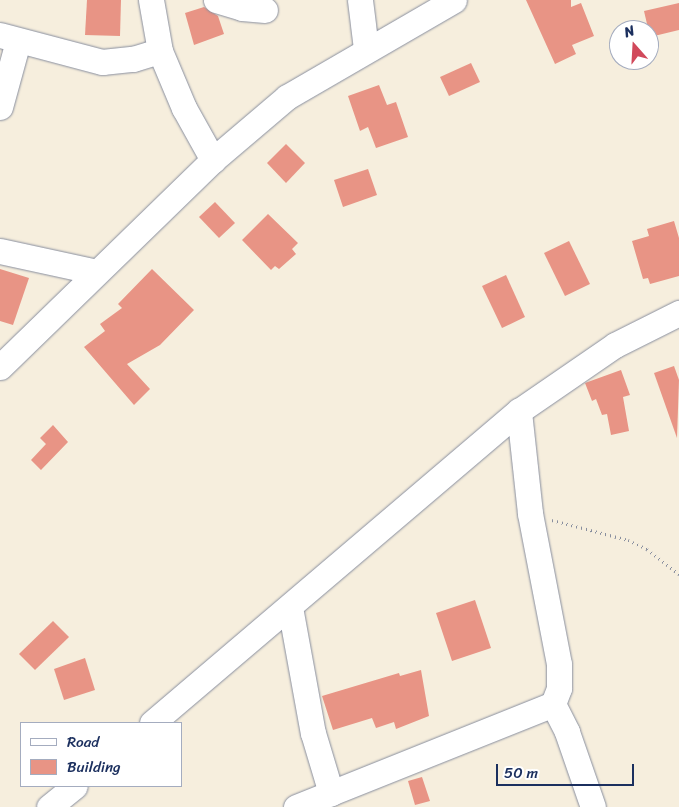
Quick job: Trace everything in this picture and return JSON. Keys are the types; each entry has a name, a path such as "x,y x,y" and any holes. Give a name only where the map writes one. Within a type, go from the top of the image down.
{"street":[{"path":"151,0 160,51 184,108 213,160"},
{"path":"216,0 242,8 265,10"},
{"path":"360,0 366,49"},
{"path":"0,367 213,160 287,96 454,0"},
{"path":"0,107 9,38 102,62 133,59 160,51"},
{"path":"0,252 97,272"},
{"path":"153,722 519,411 616,344 679,313"},
{"path":"519,411 530,513 559,664 559,688 553,704 567,732 592,807"},
{"path":"290,607 313,733 332,793"},
{"path":"296,807 553,704"},
{"path":"49,807 74,787"}],"path":[{"path":"530,513 628,540 647,549 679,574"}],"building":[{"path":"87,0 121,0 120,36 85,35"},
{"path":"526,0 571,0 571,7 581,3 594,36 572,45 576,54 555,64"},
{"path":"679,3 679,30 659,35 659,20 646,20 644,11"},
{"path":"204,7 218,16 224,34 194,45 185,13"},
{"path":"471,63 480,82 449,96 440,77"},
{"path":"379,85 387,105 396,102 408,137 376,148 368,127 360,131 348,96"},
{"path":"286,144 305,163 286,183 267,163"},
{"path":"368,169 377,195 343,207 334,180"},
{"path":"215,202 235,223 219,238 199,217"},
{"path":"268,214 298,243 292,249 296,254 279,269 275,266 271,270 242,240"},
{"path":"674,221 679,238 679,276 650,284 648,278 643,279 632,241 649,236 647,229"},
{"path":"569,241 590,284 565,296 544,253"},
{"path":"0,269 29,278 13,325 0,321"},
{"path":"152,269 194,310 160,345 127,364 150,389 134,405 84,347 105,331 100,324 122,308 118,304"},
{"path":"506,275 525,317 502,328 482,286"},
{"path":"674,366 679,380 677,438 654,373"},
{"path":"621,370 630,395 623,397 629,431 611,435 607,414 602,415 596,399 592,401 585,383"},
{"path":"53,425 68,442 41,470 31,460 46,444 40,438"},
{"path":"475,600 491,648 452,661 436,613"},
{"path":"53,621 69,637 35,670 19,654"},
{"path":"85,658 95,690 64,700 54,669"},
{"path":"421,670 429,716 396,729 394,722 376,728 372,718 333,730 322,696 399,673 400,676"},
{"path":"422,777 430,801 415,805 408,781"}]}
